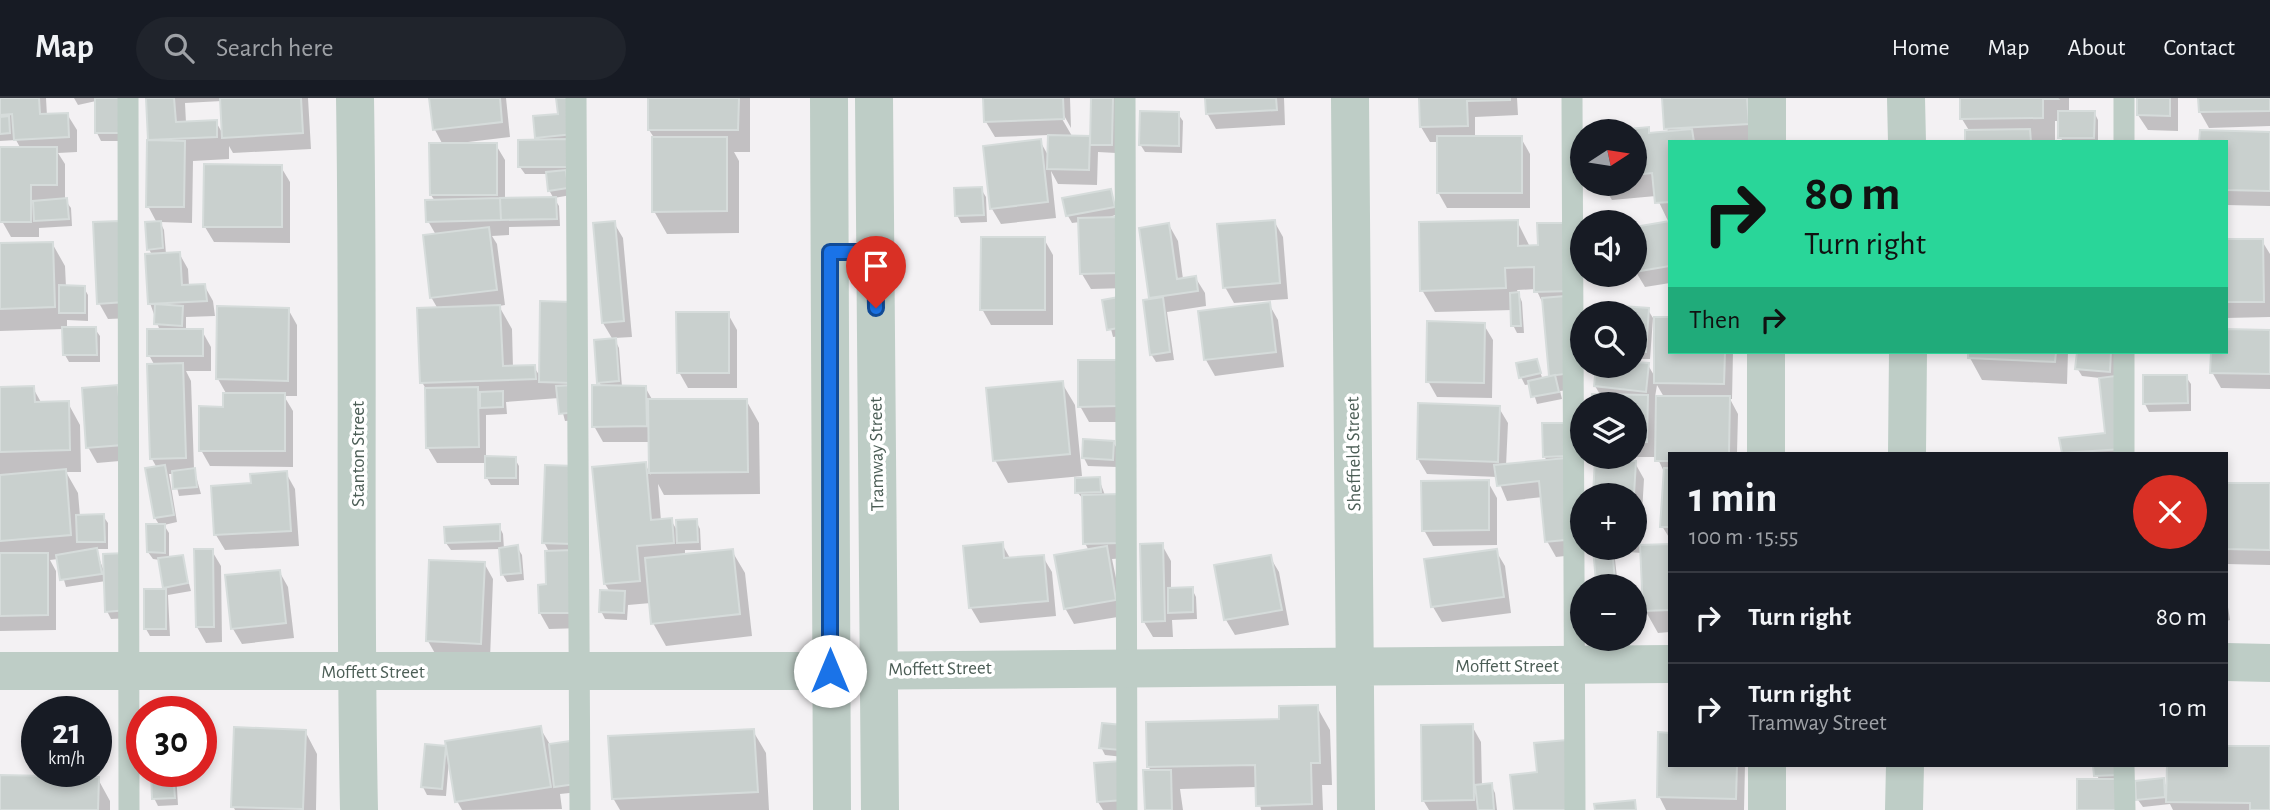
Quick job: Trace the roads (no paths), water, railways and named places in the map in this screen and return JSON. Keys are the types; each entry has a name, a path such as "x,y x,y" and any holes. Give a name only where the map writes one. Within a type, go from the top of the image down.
{"street":[{"name":"Stanton Street","path":"355,98 359,308 356,672 359,810"},
{"path":"829,98 832,810"},
{"name":"Tramway Street","path":"874,98 880,810"},
{"name":"Sheffield Street","path":"1350,98 1356,810"},
{"path":"1767,98 1767,140"},
{"path":"1906,98 1907,140"},
{"path":"830,252 875,252"},
{"path":"1766,354 1766,452"},
{"path":"1907,452 1908,354"},
{"path":"2228,662 2270,663"},
{"name":"Moffett Street","path":"0,671 830,671 1668,664"},
{"path":"1766,767 1767,810"},
{"path":"1904,810 1905,767"}],"lane":[{"path":"128,98 129,810"},
{"path":"576,98 580,810"},
{"path":"1125,98 1127,810"},
{"path":"1573,98 1576,810"},
{"path":"2124,98 2124,140"},
{"path":"2124,354 2124,452"},
{"path":"2124,767 2125,810"}]}
